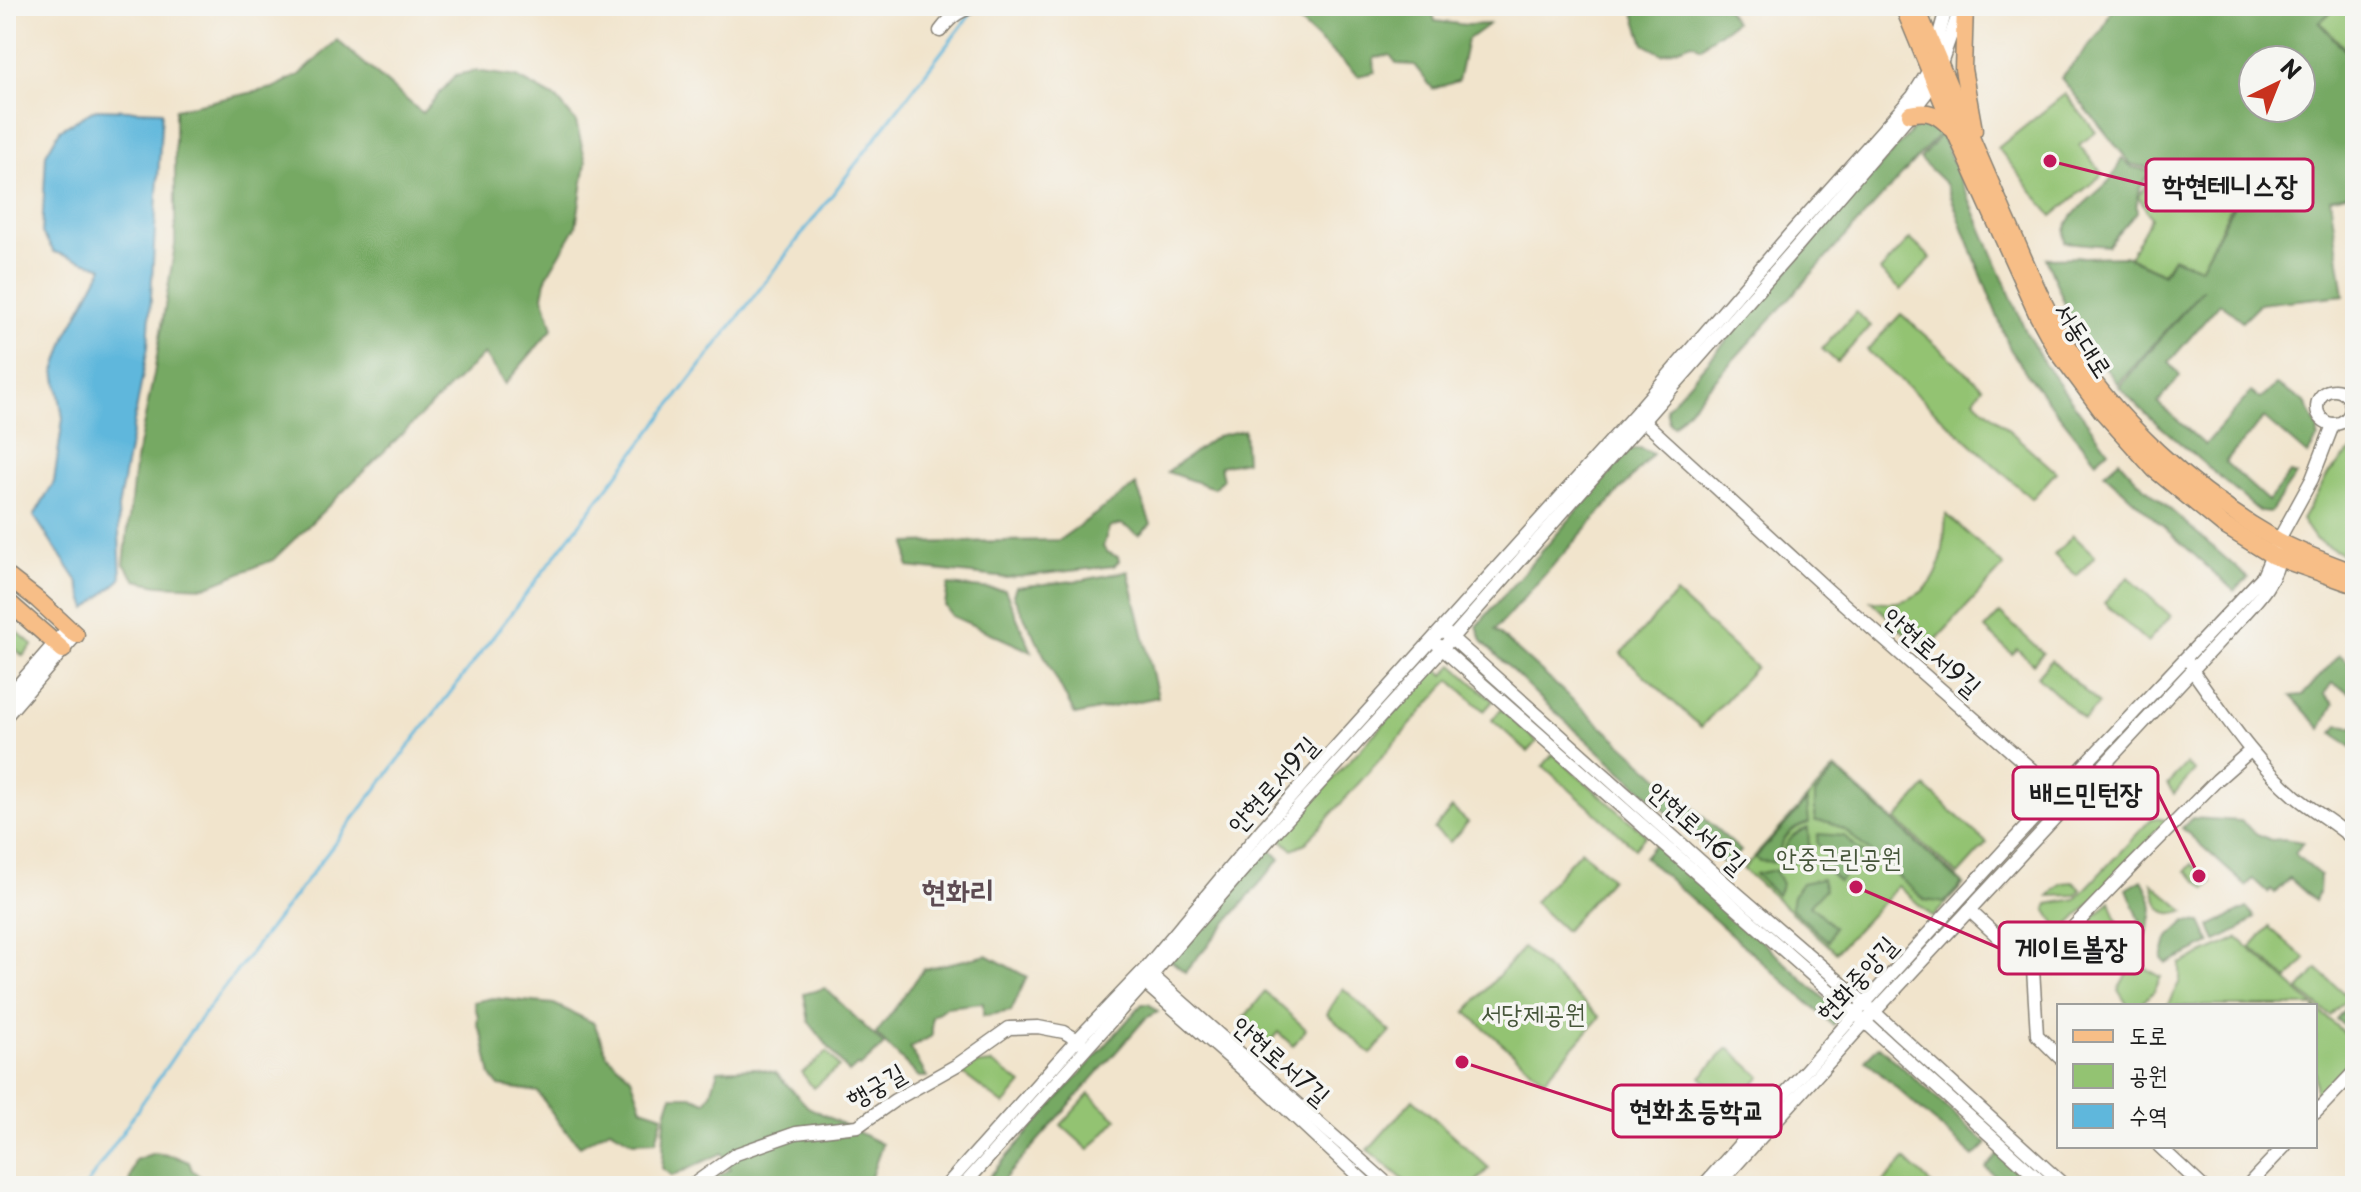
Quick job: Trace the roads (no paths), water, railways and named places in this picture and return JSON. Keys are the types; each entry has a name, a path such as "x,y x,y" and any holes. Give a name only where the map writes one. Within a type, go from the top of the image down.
{"main road":[{"name":"서동대로","path":"1903,6 1979,155 2046,308 2097,384 2168,459 2277,552 2355,573"},
{"name":"서동대로","path":"1916,6 1955,132 2032,305 2073,374 2119,432 2154,469 2197,505 2277,552 2355,585"},
{"path":"1963,6 1963,69 1979,155"},
{"path":"1910,114 1922,111 1935,113 1955,132"},
{"path":"6,575 72,631"},
{"path":"6,600 58,647"}],"street":[{"path":"1934,68 1947,6"},
{"path":"1639,418 1798,245 1910,114 1963,6"},
{"path":"940,31 961,11 983,7"},
{"name":"안현로서9길","path":"950,1185 1145,976 1262,829 1437,644 1639,418 1790,234 1913,96 1934,68"},
{"path":"2328,391 2339,391 2347,396 2353,406 2346,420 2333,425 2318,414 2317,403 2328,391"},
{"name":"안현로서9길","path":"1639,418 1829,591 2064,797"},
{"path":"1717,1186 1865,1012 1969,910 2064,797 2192,670 2272,581 2277,552 2312,479 2333,425"},
{"name":"현화중앙길","path":"1703,1186 2064,797 2263,576 2277,552"},
{"path":"6,699 72,631"},
{"name":"안현로서6길","path":"1447,633 1865,1012 2046,1186"},
{"name":"안현로서6길","path":"1437,644 2065,1186"},
{"path":"6,716 58,647"},
{"path":"2191,654 2192,670 2250,751 2294,795 2355,841"},
{"path":"2033,969 2217,780 2250,751"},
{"path":"1969,910 2033,969 2037,1035 2057,1055"},
{"name":"안현로서7길","path":"1145,976 1369,1186"},
{"name":"안현로서7길","path":"1145,976 1390,1186"},
{"name":"행궁길","path":"691,1186 736,1154 796,1133 858,1126 895,1100 957,1065 1009,1028 1038,1027 1064,1032 1082,1043"},
{"path":"963,1186 1082,1043"},
{"path":"2317,1111 2355,1071"},
{"path":"2161,1148 2202,1186"},
{"path":"2256,1184 2283,1148"}],"water":[{"path":"96,109 162,111 148,347 118,508 121,579 87,609 78,582 34,516 54,482 63,418 55,371 67,335 103,267 54,252 42,233 46,154 60,130"}],"waterway":[{"path":"86,1186 190,1032 970,15"}],"place":[{"name":"학현테니스장","path":"2050,161"},
{"name":"배드민턴장","path":"2199,876"},
{"name":"게이트볼장","path":"1856,887"},
{"name":"현화초등학교","path":"1462,1062"}],"district":[{"name":"현화리","path":"958,892"}],"park label":[{"name":"안중근린공원","path":"1839,858"},
{"name":"서당제공원","path":"1533,1014"}]}
